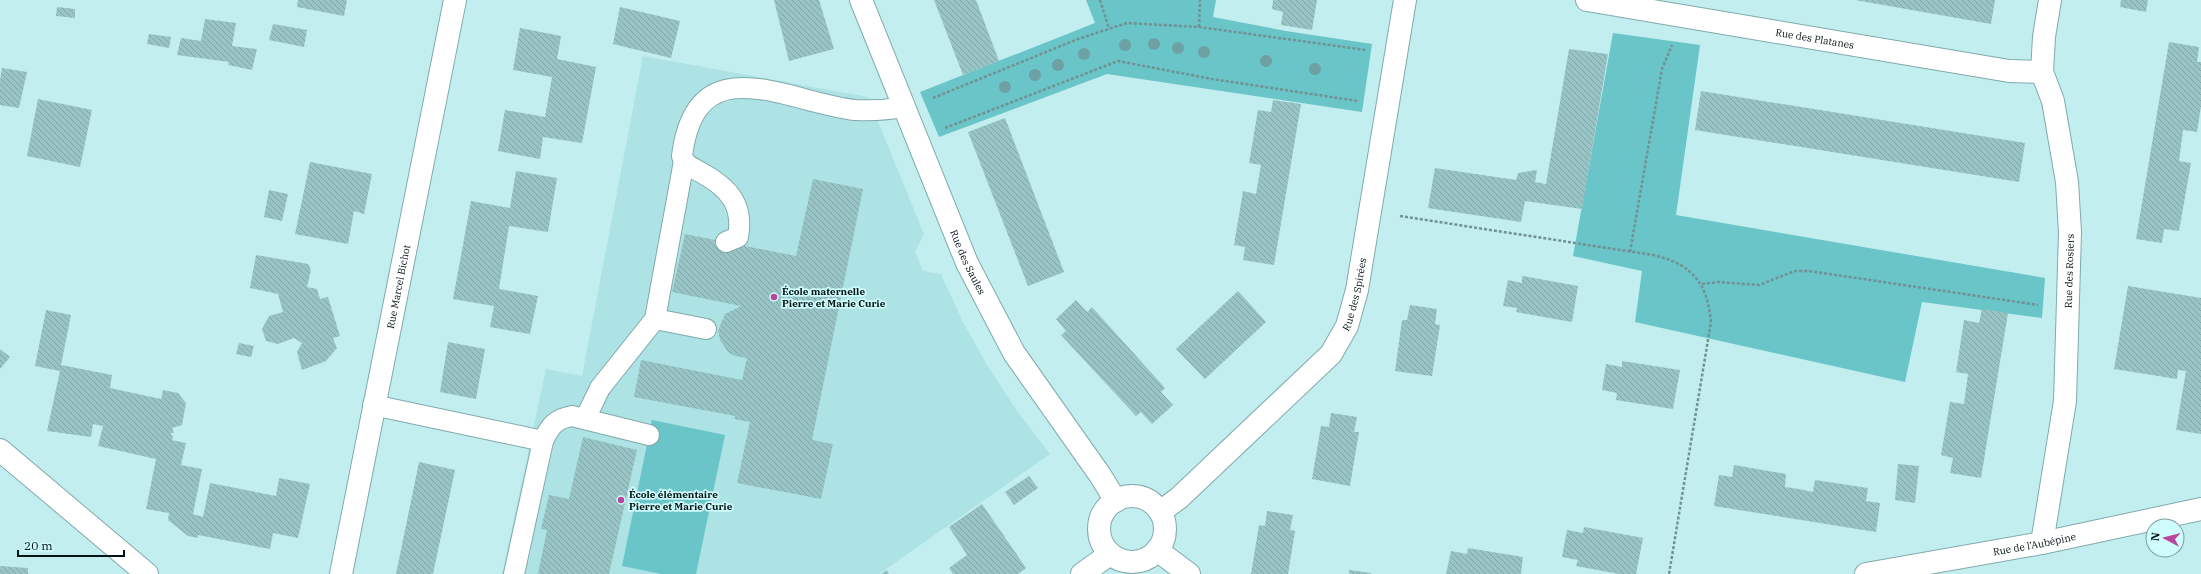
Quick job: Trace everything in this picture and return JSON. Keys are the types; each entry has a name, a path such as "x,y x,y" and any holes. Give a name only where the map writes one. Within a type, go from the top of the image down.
{"street":[{"name":"Rue Marcel Bichot","path":"341,574 373,405 455,0"},
{"name":"Rue des Saules","path":"861,0 967,263 1014,353 1100,475 1116,501"},
{"name":"Rue des Spirées","path":"1160,512 1179,498 1331,354 1347,326 1357,290 1405,0"},
{"name":"Rue des Platanes","path":"1587,0 2009,71 2042,72"},
{"name":"Rue des Rosiers","path":"2042,543 2065,401 2070,232 2067,182 2053,101 2042,72 2044,37 2050,0"},
{"path":"0,450 147,574"},
{"path":"1126,497 1138,497 1153,504 1160,512 1165,532 1157,550 1145,560 1134,562 1124,561 1110,554 1104,546 1100,536 1100,526 1105,511 1116,501 1126,497"},
{"name":"Rue de l’Aubépine","path":"1866,574 2042,543 2201,509"},
{"path":"1157,550 1189,574"},
{"path":"1082,574 1110,554"}],"lane":[{"path":"585,419 600,388 654,319 684,161 683,149 694,116 703,102 729,88 766,90 855,110 879,111 904,107"},
{"path":"684,161 730,193 736,204 740,217 738,237 726,242"},
{"path":"654,319 706,329"},
{"path":"373,405 543,441"},
{"path":"514,574 543,441 550,426 560,419 572,416 649,435"}],"path":[{"path":"1100,0 1109,28"},
{"path":"1199,27 1200,0"},
{"path":"927,100 1078,39 1127,23 1199,27 1371,50"},
{"path":"1630,252 1662,70 1673,42"},
{"path":"939,130 1118,61 1212,79 1363,102"},
{"path":"1396,215 1672,260 1689,270 1702,284 1709,302 1711,322 1669,574"},
{"path":"1702,284 1718,282 1759,285 1795,271 1809,271 2043,306"}],"shaded area":[{"path":"1086,0 1216,0 1213,17 1286,31 1372,44 1362,112 1107,74 939,137 920,92 1095,23"},
{"path":"1613,33 1700,45 1676,215 2045,278 2042,318 1922,302 1905,382 1635,322 1642,271 1573,256"},
{"name":"École maternelle Pierre et Marie Curie","path":"643,56 868,97 924,234 915,252 923,271 941,274 962,320 987,365 1017,411 1050,454 879,574 502,574 546,369 582,376"},
{"path":"652,420 725,435 696,574 661,574 622,566"}],"building":[{"path":"298,0 347,0 344,16 297,7"},
{"path":"774,0 819,0 834,49 789,61"},
{"path":"934,0 976,0 999,61 963,75"},
{"path":"1273,0 1317,0 1312,30 1281,25 1283,12 1272,9"},
{"path":"1855,0 1995,0 1991,24"},
{"path":"2121,0 2148,0 2146,12 2120,7"},
{"path":"57,7 75,9 75,18 56,16"},
{"path":"620,7 680,21 671,58 613,44"},
{"path":"205,19 236,23 232,46 257,49 252,70 228,65 229,62 177,55 181,38 201,41"},
{"path":"273,24 307,30 304,47 269,40"},
{"path":"520,28 561,36 557,59 596,67 582,143 543,137 540,159 498,151 505,110 545,117 552,77 513,70"},
{"path":"149,34 171,37 169,48 147,44"},
{"path":"2169,42 2199,47 2197,62 2201,62 2201,106 2197,132 2183,130 2179,161 2191,163 2179,231 2164,229 2162,243 2136,239"},
{"path":"1569,49 1608,54 1582,209 1525,201 1521,222 1428,208 1435,168 1516,180 1518,173 1537,170 1535,182 1546,184"},
{"path":"2,68 27,72 19,108 0,105 0,80"},
{"path":"1701,91 2025,143 2019,182 1695,130"},
{"path":"38,99 92,110 80,167 27,156"},
{"path":"1273,100 1301,104 1274,265 1243,260 1245,247 1234,245 1243,191 1256,194 1261,165 1249,163 1258,110 1271,112"},
{"path":"1005,118 1064,272 1028,286 968,132"},
{"path":"310,162 372,174 364,214 354,211 348,244 295,234"},
{"path":"516,171 557,178 548,232 509,226 499,289 538,296 530,334 490,327 494,306 453,299 471,201 510,208"},
{"path":"813,179 863,189 812,440 833,444 821,499 737,483 750,422 734,419 735,416 634,397 641,360 742,380 747,358 735,356 728,352 720,340 718,331 725,314 741,306 672,292 685,234 796,256"},
{"path":"269,190 288,194 282,221 264,217"},
{"path":"256,255 308,264 311,270 307,287 317,289 320,299 328,297 340,336 333,338 337,348 326,361 302,370 297,352 302,343 294,338 278,344 266,341 262,329 269,316 283,312 278,294 250,288"},
{"path":"1522,276 1578,286 1572,322 1516,312 1517,308 1503,306 1508,280 1522,283"},
{"path":"2128,286 2201,298 2201,434 2176,430 2186,371 2178,370 2177,379 2114,369"},
{"path":"1238,291 1266,322 1205,379 1176,349"},
{"path":"1076,300 1087,312 1092,307 1165,388 1161,392 1173,405 1152,424 1141,412 1136,416 1061,335 1066,331 1056,319"},
{"path":"1410,305 1437,309 1435,324 1440,325 1432,376 1395,371 1402,320 1407,320"},
{"path":"1982,309 2008,313 1981,478 1950,473 1953,458 1941,455 1950,402 1964,404 1968,374 1956,372 1964,320 1979,323"},
{"path":"46,310 71,315 61,365 112,375 110,388 161,399 163,390 178,393 186,403 182,425 172,428 174,433 170,433 173,437 172,440 186,443 181,465 202,469 193,514 203,517 210,483 276,496 279,478 310,484 298,538 273,533 270,549 198,535 198,538 188,536 168,520 169,513 146,509 156,459 98,446 103,426 93,424 91,437 47,431 60,371 35,366"},
{"path":"448,342 485,349 476,399 440,392"},
{"path":"239,343 254,346 251,357 236,354"},
{"path":"0,349 10,357 0,369"},
{"path":"1622,361 1680,370 1673,409 1616,400 1617,393 1602,390 1606,364 1622,367"},
{"path":"1331,413 1357,417 1354,432 1359,432 1350,486 1312,479 1321,426 1329,427"},
{"path":"583,437 637,450 609,574 538,574 547,530 541,529 549,495 569,499"},
{"path":"419,462 455,470 433,574 396,574"},
{"path":"1898,464 1919,466 1915,503 1895,500"},
{"path":"1734,465 1786,474 1785,487 1813,492 1815,480 1868,488 1866,501 1880,503 1876,532 1714,506 1719,475 1732,477"},
{"path":"1029,476 1038,488 1014,505 1005,492"},
{"path":"982,504 1026,568 1018,574 953,574 949,568 967,555 949,527"},
{"path":"1267,511 1293,515 1290,530 1295,531 1288,574 1251,574 1259,525 1265,526"},
{"path":"1584,527 1643,538 1636,574 1619,574 1576,566 1578,560 1562,557 1567,530 1583,533"},
{"path":"1468,548 1523,557 1521,574 1446,574 1451,551 1467,554"},
{"path":"0,566 28,568 28,574 0,574"},
{"path":"887,570 889,574 881,574"},
{"path":"1349,570 1371,573 1371,574 1349,574"}],"place":[{"name":"École maternelle Pierre et Marie Curie","path":"774,297"},
{"name":"École élémentaire Pierre et Marie Curie","path":"621,500"}]}
